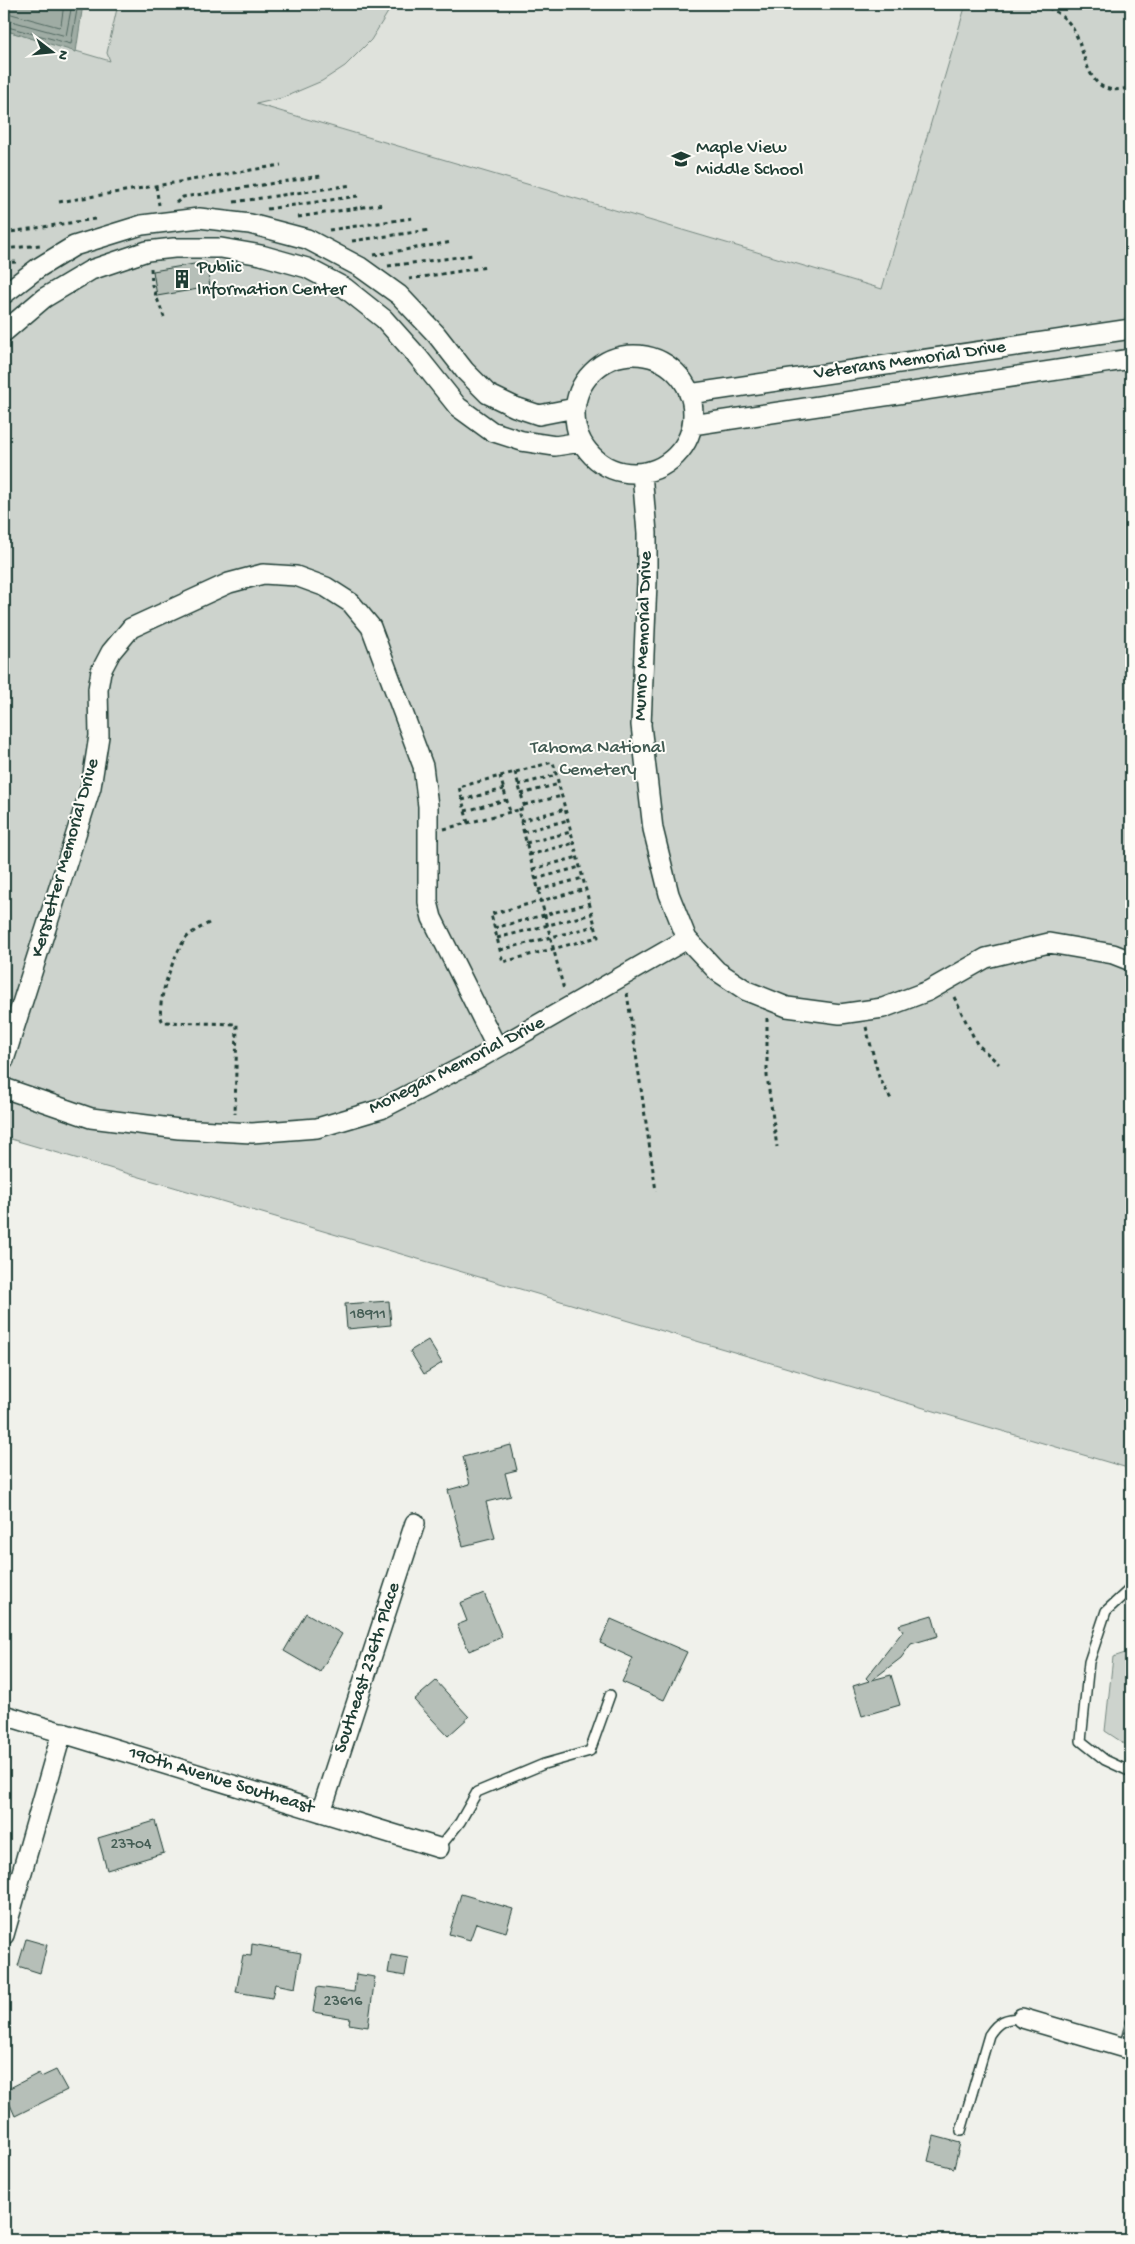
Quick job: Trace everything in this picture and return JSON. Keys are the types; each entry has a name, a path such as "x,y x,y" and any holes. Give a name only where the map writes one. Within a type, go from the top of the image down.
{"street":[{"path":"4,294 38,268 74,246 142,225 199,218 291,227 306,240 346,251 364,269 398,295 430,327 465,372 488,394 515,407 539,415 575,408"},
{"path":"4,332 44,298 91,270 147,251 174,248 221,248 261,255 307,268 345,288 384,319 418,357 458,407 491,431 522,441 555,446 581,442"},
{"name":"Veterans Memorial Drive","path":"690,394 1131,328"},
{"path":"626,355 642,355 664,364 682,380 690,394 693,409 689,435 678,453 662,466 642,473 630,473 607,467 596,460 581,442 576,425 575,408 578,392 586,378 597,367 611,359 626,355"},
{"name":"Veterans Memorial Drive","path":"692,425 1131,359"},
{"name":"Munro Memorial Drive","path":"642,473 647,533 647,582 641,725 653,828 670,894 687,939 717,971 747,991 787,1008 840,1014 883,1008 928,991 986,958 1048,943 1113,954 1131,961"},
{"name":"Kerstetter Memorial Drive","path":"4,1060 91,787 99,736 98,689 102,671 111,652 131,628 229,583 263,574 296,576 326,587 351,603 371,627 423,766 428,806 428,902 432,918 497,1048"},
{"name":"Monegan Memorial Drive","path":"4,1088 91,1118 179,1130 252,1134 317,1128 381,1110 497,1048 687,939"},
{"name":"Southeast 236th Place","path":"321,1812 415,1523"},
{"name":"190th Avenue Southeast","path":"4,1715 439,1848"},
{"path":"4,1935 62,1732"},
{"path":"1022,2018 1128,2049"}],"lane":[{"path":"1131,1588 1106,1611 1088,1662 1082,1742 1105,1760 1131,1772"},
{"path":"439,1848 460,1822 476,1792 544,1764 590,1751 610,1695"},
{"path":"961,2131 989,2035 996,2025 1008,2018 1022,2018"},
{"path":"1128,2049 1131,2022"}],"path":[{"path":"1040,4 1060,13 1070,25 1079,39 1088,73 1100,84 1114,89 1131,87"},
{"path":"58,202 282,165"},
{"path":"172,206 182,197 321,176"},
{"path":"229,203 352,185"},
{"path":"156,186 159,209"},
{"path":"264,209 358,196"},
{"path":"291,227 384,204"},
{"path":"4,233 100,218"},
{"path":"291,227 413,218"},
{"path":"346,251 430,230"},
{"path":"346,251 452,242"},
{"path":"364,269 474,255"},
{"path":"150,266 152,285 164,317"},
{"path":"383,283 488,267"},
{"path":"468,823 459,787 553,762 566,809 568,820 596,926 598,937 503,962 491,914 586,889"},
{"path":"428,834 525,808 515,772"},
{"path":"518,785 557,775"},
{"path":"500,776 510,812"},
{"path":"521,794 559,784"},
{"path":"462,800 504,789"},
{"path":"524,805 562,796"},
{"path":"465,810 506,800"},
{"path":"520,821 566,809"},
{"path":"518,810 568,1007"},
{"path":"523,832 568,820"},
{"path":"526,844 571,832"},
{"path":"529,855 574,843"},
{"path":"533,869 578,857"},
{"path":"535,880 580,868"},
{"path":"538,890 583,878"},
{"path":"494,928 590,903"},
{"path":"497,938 592,914"},
{"path":"208,922 186,937 176,954 159,1012 163,1022 237,1024 234,1133"},
{"path":"500,950 596,926"},
{"path":"624,975 656,1191"},
{"path":"946,981 977,1044 999,1064"},
{"path":"768,1000 766,1076 777,1147"},
{"path":"862,1011 877,1072 892,1101"}],"shaded area":[{"name":"Maple View Middle School","path":"4,4 966,4 882,289 4,30"}],"green space":[{"name":"Tahoma National Cemetery","path":"118,4 393,4 371,40 345,66 322,81 282,98 256,104 882,289 966,4 1131,4 1131,1469 4,1137 4,30 110,61 107,53"},
{"path":"1131,1651 1131,1748 1105,1731 1113,1657"}],"water":[{"path":"4,4 83,4 76,52 4,30"}],"building":[{"name":"Public Information Center","path":"206,262 210,287 157,296 153,271"},
{"path":"389,1301 391,1325 347,1329 345,1304"},
{"path":"428,1340 442,1363 424,1374 410,1351"},
{"path":"511,1445 517,1470 505,1473 511,1496 486,1502 495,1538 463,1546 448,1490 470,1484 463,1457"},
{"path":"484,1593 502,1637 469,1651 457,1625 467,1621 460,1603"},
{"path":"306,1613 342,1634 320,1672 284,1651"},
{"path":"932,1615 938,1636 911,1644 901,1658 872,1680 891,1675 900,1705 862,1716 853,1686 869,1681 866,1678 903,1631 899,1625"},
{"path":"611,1619 687,1652 664,1700 622,1682 633,1658 600,1643"},
{"path":"436,1681 469,1717 448,1736 414,1700"},
{"path":"155,1821 164,1853 107,1870 98,1838"},
{"path":"461,1894 513,1909 506,1932 476,1923 470,1940 449,1934"},
{"path":"26,1939 47,1945 40,1973 18,1966"},
{"path":"252,1944 301,1953 295,1988 275,1984 272,1998 236,1992 243,1955 251,1956"},
{"path":"391,1955 408,1958 405,1976 388,1973"},
{"path":"356,1974 375,1977 368,2027 349,2024 350,2018 313,2012 317,1987 354,1992"},
{"path":"56,2070 67,2090 15,2116 4,2091 39,2073 41,2077"},
{"path":"934,2136 960,2143 954,2168 928,2161"}],"place":[{"name":"Maple View Middle School","path":"681,159"},
{"name":"Public Information Center","path":"182,279"}]}
